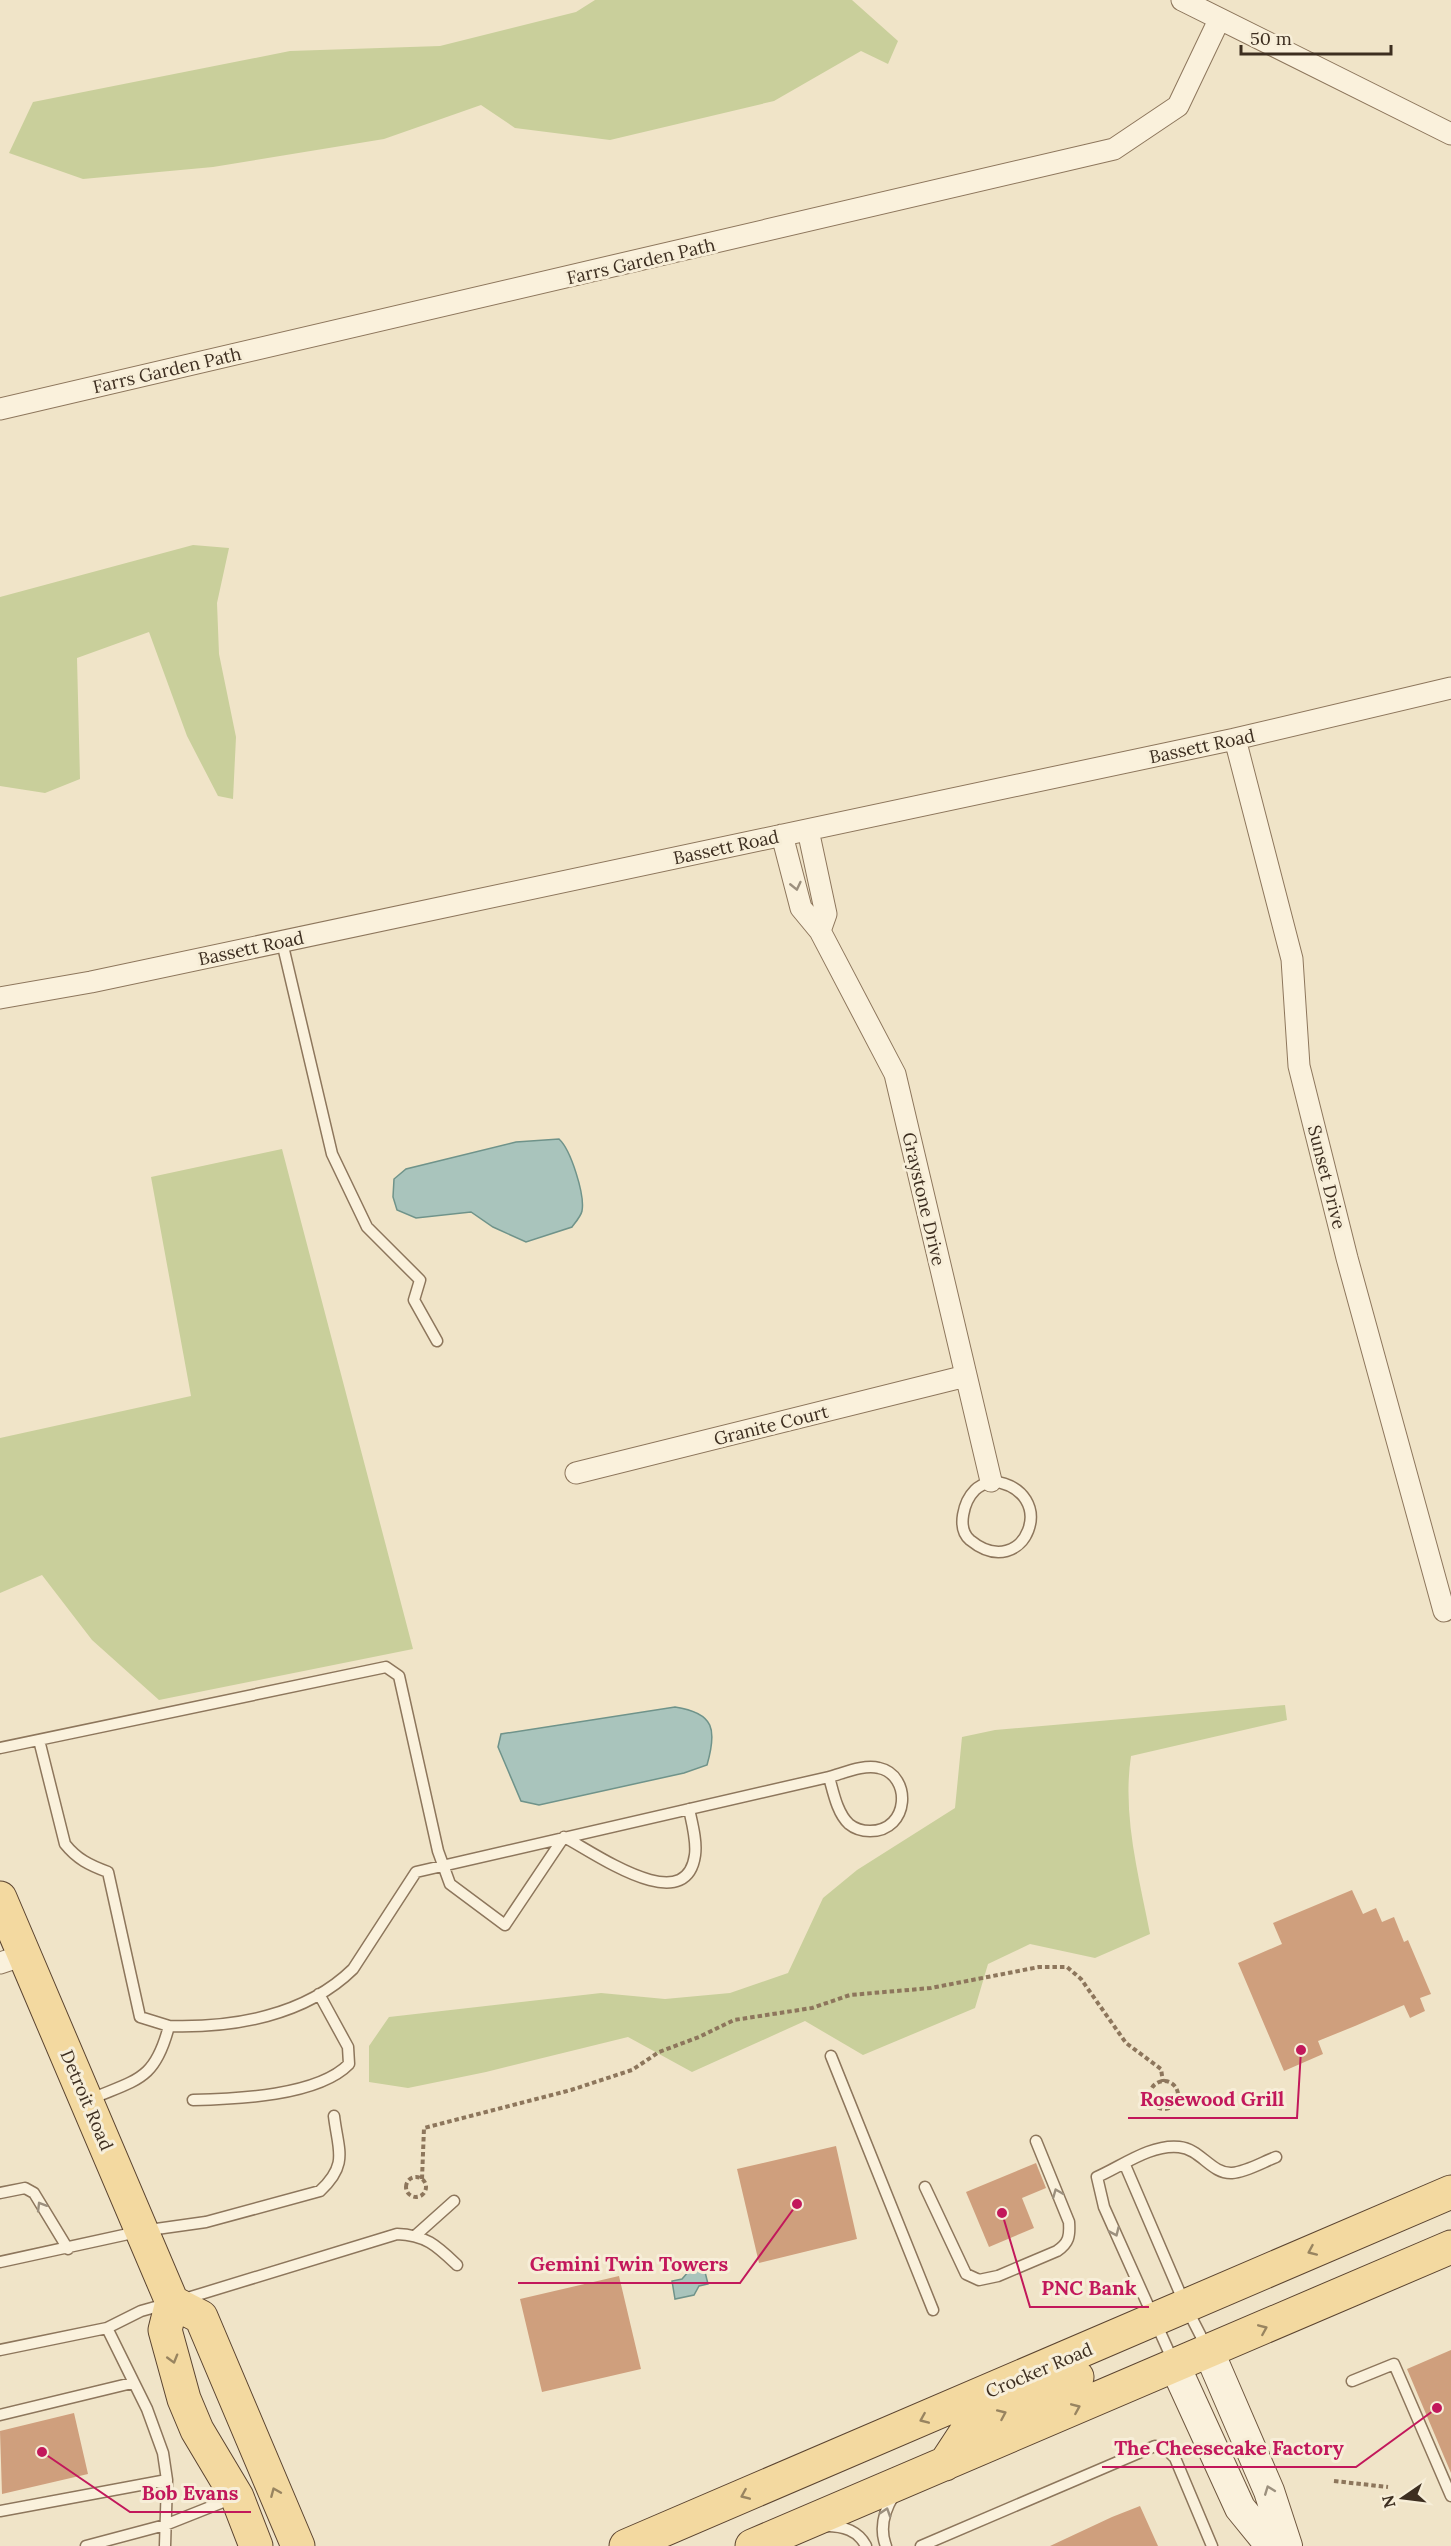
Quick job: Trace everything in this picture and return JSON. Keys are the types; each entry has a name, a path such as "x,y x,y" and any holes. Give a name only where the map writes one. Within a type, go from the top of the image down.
{"main road":[{"name":"Detroit Road","path":"0,1898 12,1959 88,2101 172,2302"},
{"name":"Crocker Road","path":"1197,2328 1437,2197"},
{"name":"Crocker Road","path":"626,2546 1197,2328 1451,2247"},
{"path":"256,2546 237,2497 197,2430 184,2399 165,2330 172,2302 201,2317 298,2546"},
{"path":"1164,2342 1182,2328 1197,2328"},
{"name":"Crocker Road","path":"752,2546 945,2464 1164,2342"}],"street":[{"path":"1182,0 1451,134"},
{"name":"Farrs Garden Path","path":"0,409 1114,149 1178,106 1219,20"},
{"name":"Bassett Road","path":"0,998 91,982 282,942 1236,739 1451,688"},
{"name":"Sunset Drive","path":"1236,739 1292,959 1299,1066 1347,1258 1444,1611"},
{"path":"808,830 826,914 820,931"},
{"name":"Graystone Drive","path":"782,835 801,908 820,931 895,1074 991,1481"},
{"name":"Granite Court","path":"576,1473 966,1376"},
{"path":"1197,2328 1269,2491 1287,2546"},
{"path":"1164,2342 1240,2508 1271,2546"}],"lane":[{"path":"282,942 332,1154 367,1227 420,1280 414,1300 437,1341"},
{"path":"991,1481 1007,1482 1023,1496 1032,1517 1029,1533 1018,1545 1002,1552 981,1549 966,1537 962,1518 965,1506 976,1489 991,1481"},
{"path":"0,1748 386,1667 399,1676 442,1865 450,1884 505,1925 564,1837"},
{"path":"39,1740 64,1844 74,1856 90,1866 108,1872 140,2017 169,2026 202,2027 263,2018 320,1994 353,1969 416,1872 871,1767 882,1768 894,1777 901,1793 902,1807 898,1819 888,1827 873,1831 860,1830 849,1824 836,1801 829,1777"},
{"path":"564,1837 639,1878 668,1883 679,1881 693,1868 696,1852 690,1809"},
{"path":"194,2100 240,2099 306,2086 340,2073 349,2064 348,2047 320,1994"},
{"path":"88,2101 135,2080 155,2065 162,2053 169,2026"},
{"path":"831,2056 933,2310"},
{"path":"0,2262 68,2249 142,2231 206,2222 320,2191 333,2179 340,2166 334,2116"},
{"path":"925,2187 959,2266 966,2274 980,2280 998,2276 1065,2245 1070,2236 1069,2222 1036,2141"},
{"path":"1164,2342 1104,2207 1097,2177 1160,2148 1180,2147 1200,2154 1216,2170 1231,2173 1276,2157"},
{"path":"1125,2165 1197,2328"},
{"path":"0,2193 25,2188 34,2193 68,2249"},
{"path":"416,2235 454,2201"},
{"path":"0,2350 107,2328 141,2311 397,2234 416,2235 441,2250 457,2265"},
{"path":"107,2328 157,2432 163,2453 167,2480 165,2546"},
{"path":"1352,2381 1394,2364 1451,2496"},
{"path":"0,2415 132,2383"},
{"path":"921,2546 1150,2447 1159,2446 1169,2451 1175,2458 1212,2546"},
{"path":"0,2511 167,2480"},
{"path":"886,2546 882,2529 884,2518 888,2504 903,2482"},
{"path":"86,2546 165,2525 237,2497"},
{"path":"796,2527 837,2526 858,2534 866,2546"}],"path":[{"path":"422,2179 412,2178 407,2182 406,2192 411,2197 418,2198 424,2194 425,2184 422,2179 424,2128 571,2090 632,2070 659,2052 699,2037 734,2020 812,2008 850,1995 931,1988 1039,1966 1067,1967 1081,1979 1126,2043 1161,2069 1163,2082"},
{"path":"1163,2082 1175,2087 1178,2096 1174,2104 1162,2109 1154,2105 1150,2097 1152,2088 1163,2082"},
{"path":"1334,2481 1388,2487"}],"green space":[{"path":"595,0 852,0 898,41 888,64 861,51 774,101 610,140 515,128 481,105 384,139 213,167 83,179 9,153 33,102 290,51 440,46 576,12"},
{"path":"193,545 229,548 217,603 219,654 236,737 233,799 218,796 187,736 149,632 77,658 80,779 45,793 0,786 0,597"},
{"path":"282,1149 413,1649 159,1700 92,1640 42,1575 0,1593 0,1438 191,1396 151,1177"},
{"path":"1285,1705 1287,1720 1131,1756 1130,1823 1150,1934 1095,1958 1030,1944 988,1964 975,2008 863,2055 805,2021 692,2072 628,2037 486,2072 408,2088 369,2082 369,2046 389,2017 601,1993 665,1999 730,1993 788,1973 823,1898 857,1870 955,1808 962,1737 995,1730"}],"water":[{"path":"559,1139 572,1162 581,1195 582,1211 572,1227 526,1242 493,1227 471,1212 416,1218 397,1210 393,1197 394,1179 406,1169 516,1142"},
{"path":"675,1707 698,1714 710,1725 712,1733 707,1765 684,1773 539,1805 521,1801 498,1747 501,1734"},
{"path":"704,2268 708,2284 699,2286 694,2295 675,2299 672,2281 682,2279 689,2271"}],"building":[{"path":"1352,1890 1363,1914 1376,1908 1382,1922 1394,1917 1404,1942 1408,1940 1431,1994 1420,1998 1425,2011 1410,2018 1404,2005 1318,2041 1323,2054 1284,2071 1238,1963 1282,1944 1273,1923"},
{"path":"836,2146 857,2239 759,2263 737,2169"},
{"path":"1036,2163 1046,2188 1022,2198 1034,2228 989,2247 966,2192"},
{"path":"619,2276 641,2369 542,2392 520,2299"},
{"path":"1451,2350 1451,2473 1407,2369"},
{"path":"74,2413 88,2474 2,2494 0,2431"},
{"path":"1140,2506 1158,2546 1050,2546 1112,2517"}],"place":[{"name":"Rosewood Grill","path":"1301,2050"},
{"name":"Gemini Twin Towers","path":"797,2204"},
{"name":"PNC Bank","path":"1002,2213"},
{"name":"The Cheesecake Factory","path":"1437,2408"},
{"name":"Bob Evans","path":"42,2452"}]}
